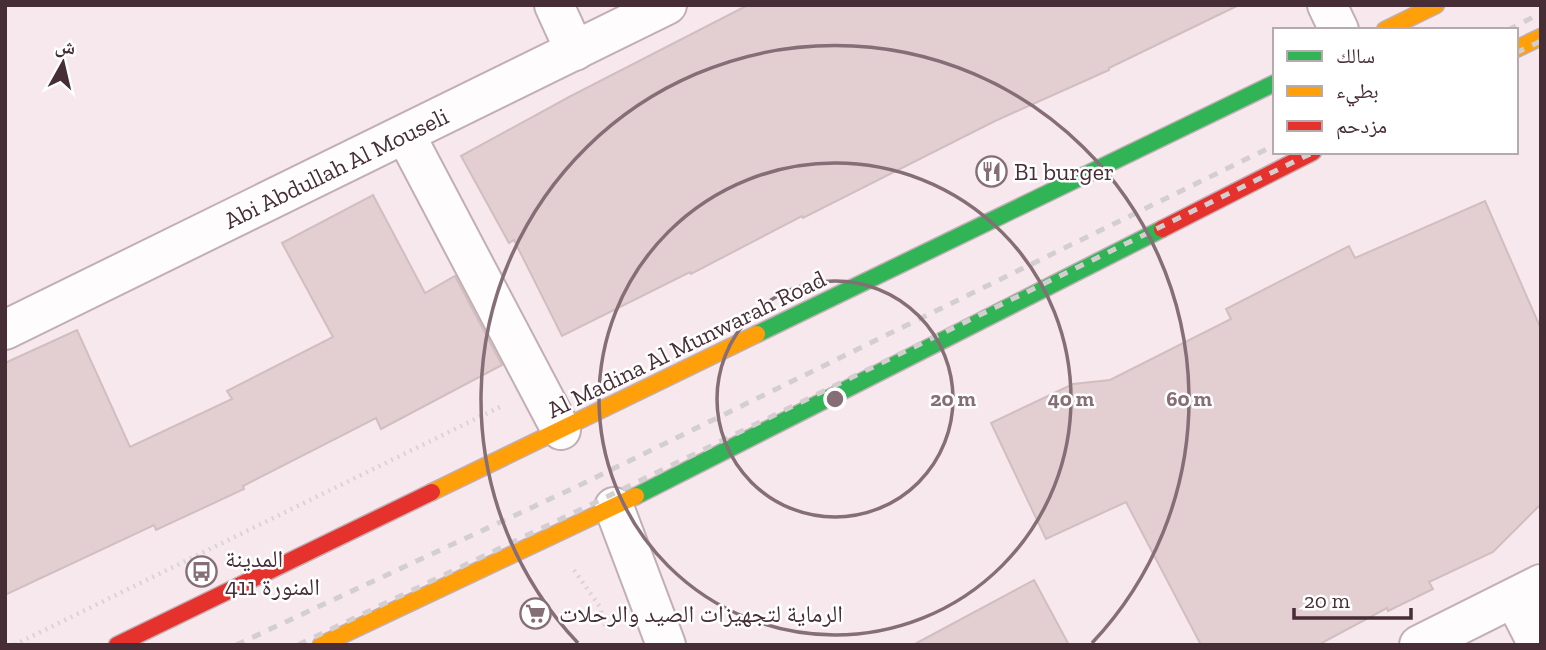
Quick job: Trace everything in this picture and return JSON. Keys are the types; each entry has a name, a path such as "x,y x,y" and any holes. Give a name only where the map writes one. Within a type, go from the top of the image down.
{"main road":[{"path":"1389,28 1436,5"},
{"path":"1518,48 1541,37"},
{"name":"Al Madina Al Munwarah Road","path":"117,645 1273,84"},
{"path":"321,645 614,507 1309,154"}],"street":[{"path":"554,5 575,51"},
{"name":"Abi Abdullah Al Mouseli","path":"5,330 667,5"},
{"path":"1327,5 1338,28"},
{"path":"405,134 561,430"},
{"path":"614,507 666,645"},
{"path":"1419,645 1527,591 1538,645"}],"path":[{"path":"14,645 539,388"}],"building":[{"path":"748,5 1239,5 1109,70 995,121 562,336 514,240 509,243 461,156"},
{"path":"373,195 425,293 455,276 502,365 381,429 376,418 243,486 244,489 156,530 154,525 5,595 5,363 77,330 130,447 232,399 227,391 333,337 282,243"},
{"path":"1485,201 1541,329 1541,504 1493,552 1429,582 1433,589 1388,611 1387,608 1318,645 1201,645 1126,502 1046,539 991,423 1073,384 1110,380 1231,319 1226,309 1349,246 1355,258"},
{"path":"1034,580 1069,645 913,645"}],"railway":[{"path":"1512,28 1541,13"},
{"path":"1518,52 1541,41"},
{"path":"236,645 578,486 1273,146"},
{"path":"298,645 1310,154"}],"traffic: fast":[{"path":"757,334 1273,84"},
{"path":"636,496 1162,229"}],"traffic: slow":[{"path":"1389,28 1436,5"},
{"path":"1518,48 1541,37"},
{"path":"432,492 757,334"},
{"path":"321,645 636,496"}],"traffic: jam":[{"path":"1162,229 1309,154"},
{"path":"117,645 432,492"}],"place":[{"name":"B1 burger","path":"991,171"},
{"name":"المدينة المنورة 411","path":"202,572"},
{"name":"الرماية لتجهيزات الصيد والرحلات","path":"536,613"}]}
